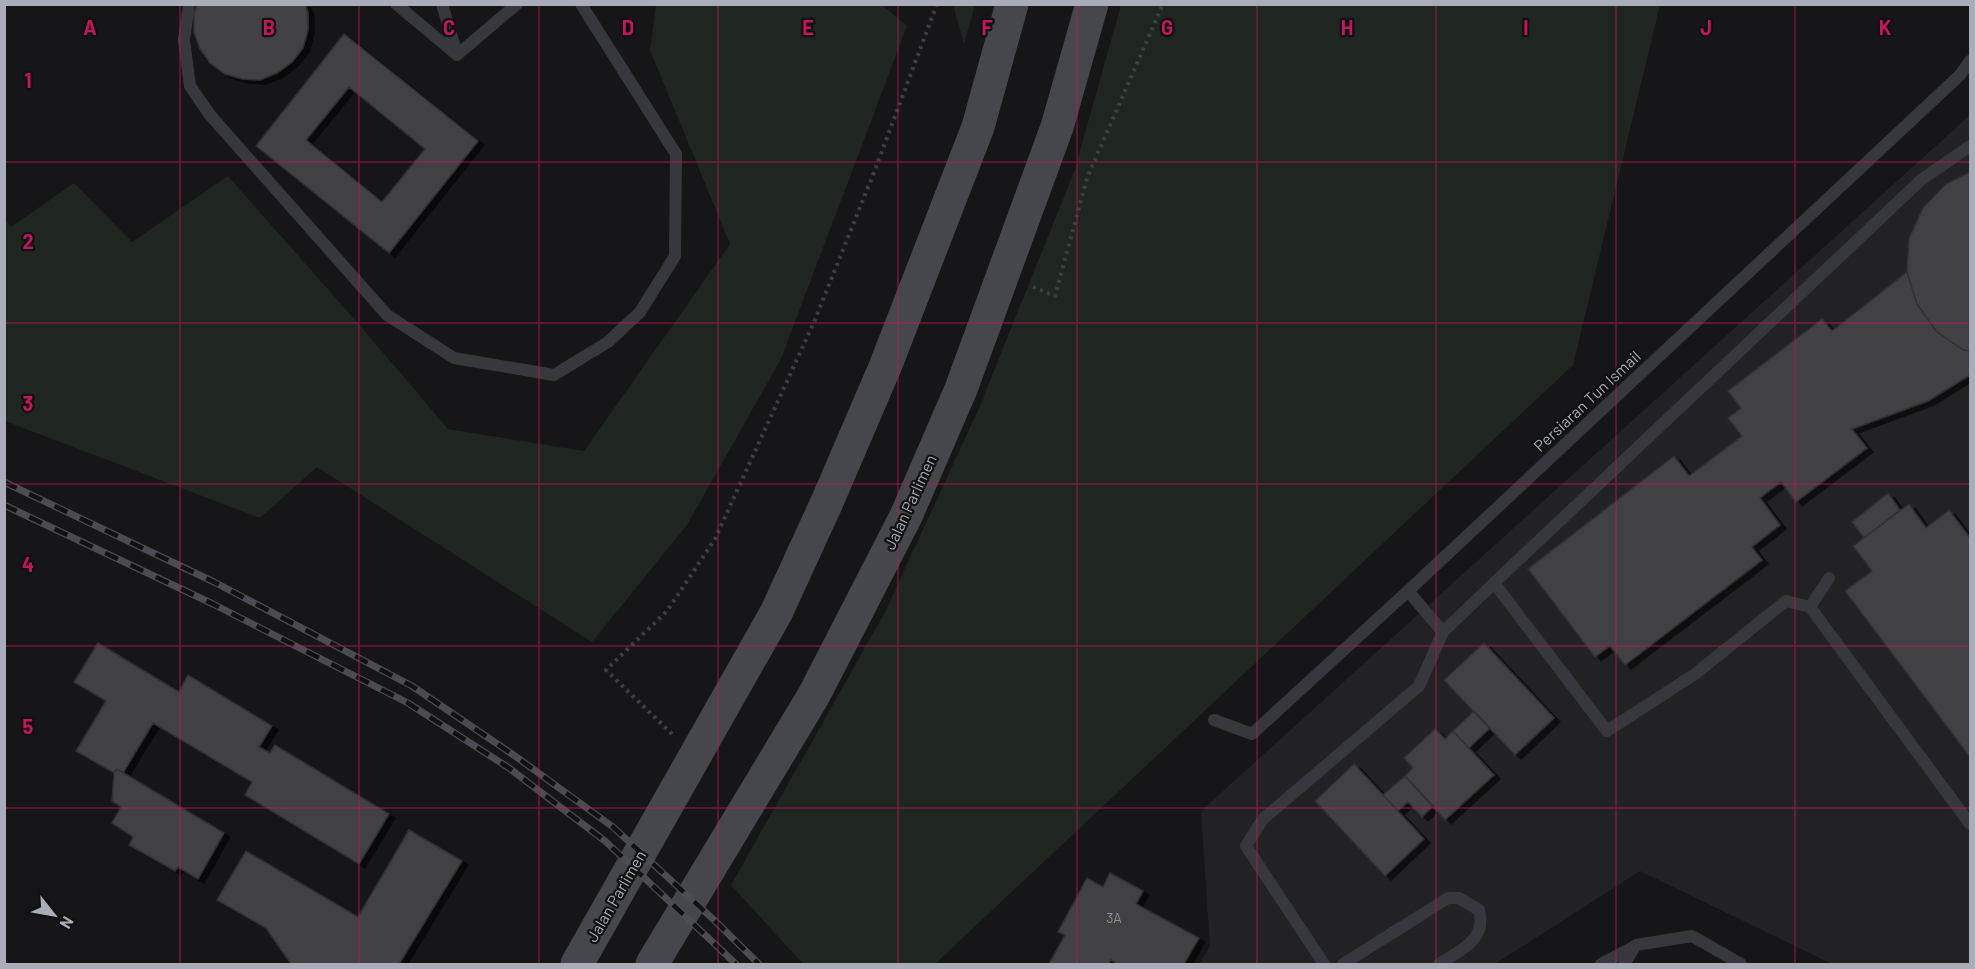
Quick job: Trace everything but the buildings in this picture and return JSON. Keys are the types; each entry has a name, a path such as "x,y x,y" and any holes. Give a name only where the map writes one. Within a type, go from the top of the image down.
{"street":[{"name":"Jalan Parlimen","path":"577,964 776,613 827,502 885,367 978,127 1012,4"},
{"name":"Jalan Parlimen","path":"652,964 814,695 906,516 961,389 1053,138 1092,4"}],"lane":[{"path":"189,4 184,40 190,86 210,115 387,315 454,358 554,375 608,342 640,312 675,256 676,153 581,4"},
{"path":"396,4 457,55"},
{"path":"442,4 457,55"},
{"path":"457,55 517,4"},
{"name":"Persiaran Tun Ismail","path":"1214,720 1252,734 1408,591 1960,75 1971,62"},
{"path":"1960,75 1971,85"},
{"path":"1324,964 1246,846 1263,819 1419,686 1443,632 1494,583 1921,180 1971,147"},
{"path":"1810,607 1829,578"},
{"path":"1494,583 1607,731 1695,674 1786,601 1810,607 1971,824"},
{"path":"1408,591 1443,632"},
{"path":"1343,964 1448,898 1459,898 1479,910 1481,920 1479,932 1474,941 1439,964"},
{"path":"1601,964 1636,945 1692,936 1742,964"},
{"path":"1624,964 1636,945"}],"path":[{"path":"675,737 606,670 667,611 715,539 814,322 873,175 937,4"},
{"path":"1040,291 1055,296 1087,178 1163,4"}],"shaded area":[{"path":"656,5 882,5 907,26 781,359 687,525 592,642 317,467 260,518 5,421 5,221 11,227 74,183 132,242 228,176 448,429 584,451 730,244 650,50"},
{"path":"953,5 975,5 964,44"},
{"path":"1121,5 1660,5 1573,365 935,964 803,964 731,885 884,614 979,408 1074,172"},
{"path":"1970,115 1970,964 1832,964 1640,871 1495,964 1199,964 1210,946 1201,811"}],"railway":[{"path":"4,482 214,582 412,686 515,756 613,827 759,964"},
{"path":"4,505 213,604 408,703 509,768 605,841 736,964"}]}
